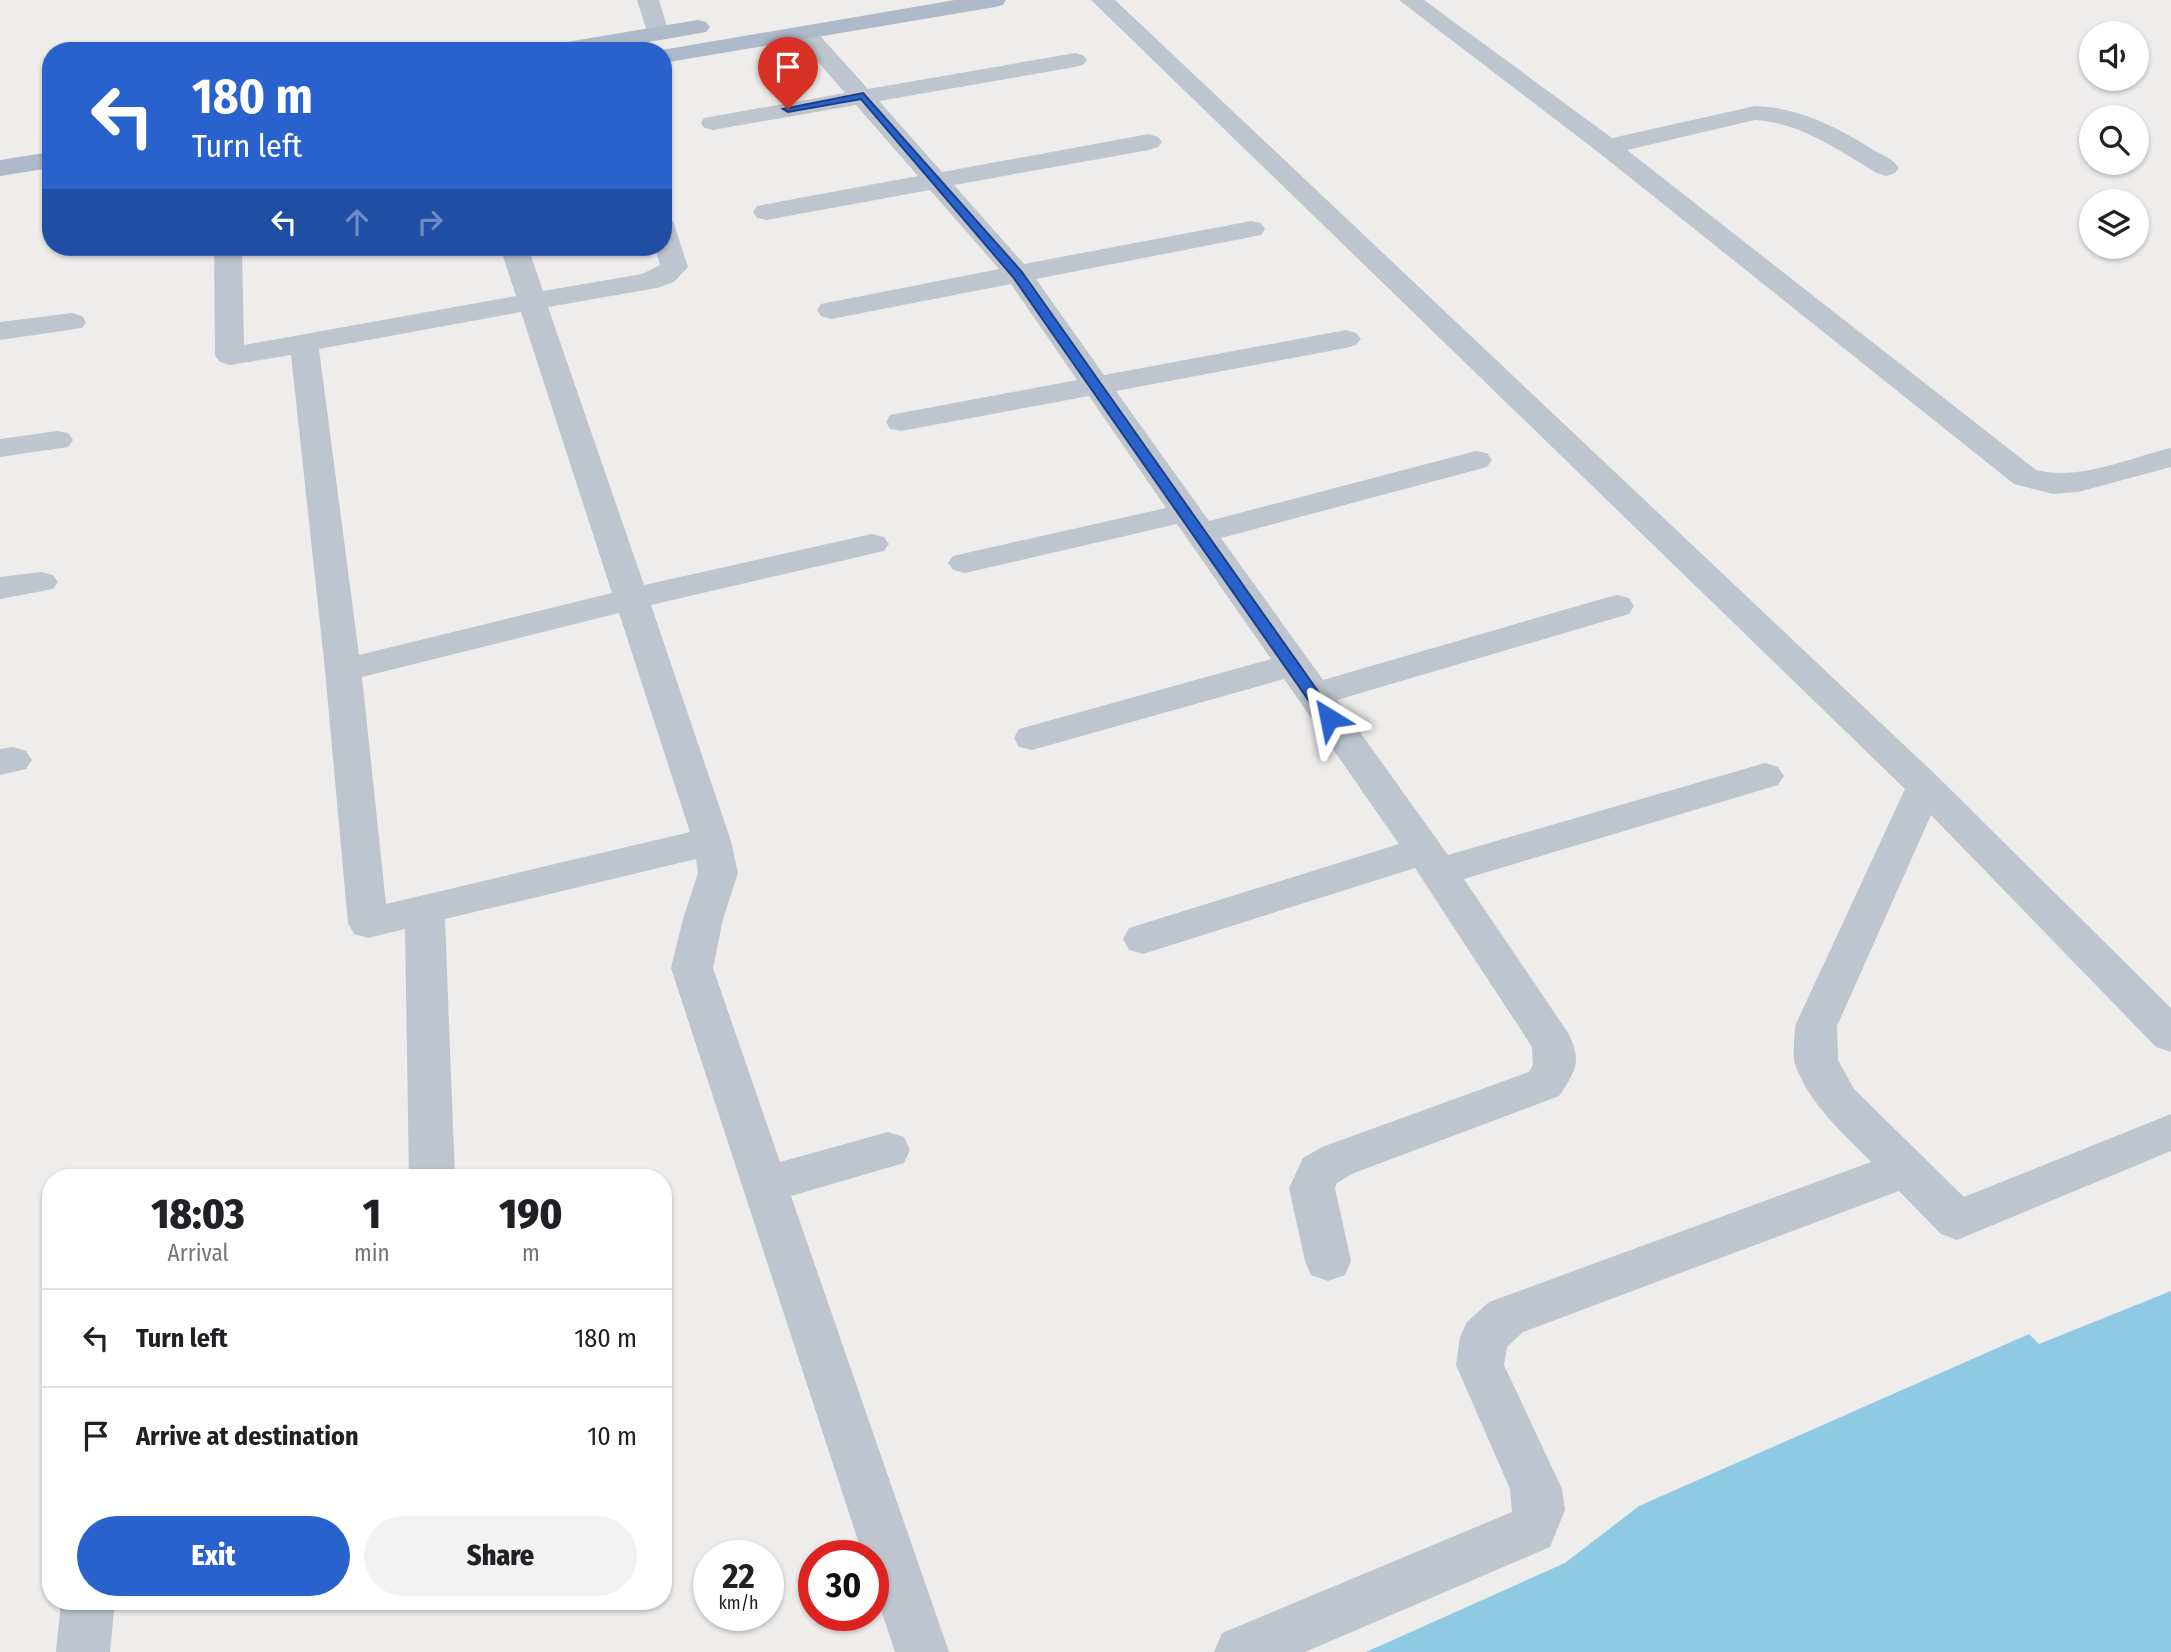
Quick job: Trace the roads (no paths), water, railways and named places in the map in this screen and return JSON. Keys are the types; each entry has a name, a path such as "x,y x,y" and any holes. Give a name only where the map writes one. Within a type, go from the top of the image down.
{"main road":[{"path":"606,42 865,0"},
{"path":"672,55 995,0"},
{"path":"0,168 42,161"}],"street":[{"path":"648,0 657,33"},
{"path":"1102,0 1924,786 2171,1035"},
{"path":"1410,0 1607,147 2025,477 2053,484 2078,482 2170,459"},
{"path":"805,33 1017,274 1431,862 1553,1045 1555,1068 1544,1084 1338,1160 1319,1171 1312,1188 1328,1261"},
{"path":"713,123 1074,60"},
{"path":"1607,147 1755,113 1779,113 1803,119 1886,168"},
{"path":"766,212 1149,142"},
{"path":"831,310 1251,229"},
{"path":"228,256 229,356 304,344 531,299 647,282 664,276 674,267 671,256"},
{"path":"517,256 712,841 718,873 703,919 692,968 922,1652"},
{"path":"0,331 72,321"},
{"path":"901,422 1346,339"},
{"path":"304,344 343,670 368,923 712,841"},
{"path":"0,448 57,440"},
{"path":"965,563 1192,523 1476,460"},
{"path":"343,670 631,599 872,544"},
{"path":"0,588 41,582"},
{"path":"1313,695 1617,607"},
{"path":"1032,738 1292,665"},
{"path":"1143,939 1765,776"},
{"path":"1924,786 1816,1026 1816,1062 1839,1101 1957,1220 2171,1132"},
{"path":"425,910 432,1169"},
{"path":"763,1185 888,1150"},
{"path":"1241,1652 1532,1529 1539,1510 1536,1489 1480,1365 1483,1337 1506,1317 1908,1168"},
{"path":"83,1652 87,1610"}],"water":[{"path":"2171,1291 2171,1652 1366,1652 1565,1563 1639,1506 2029,1334 2039,1344"}]}
